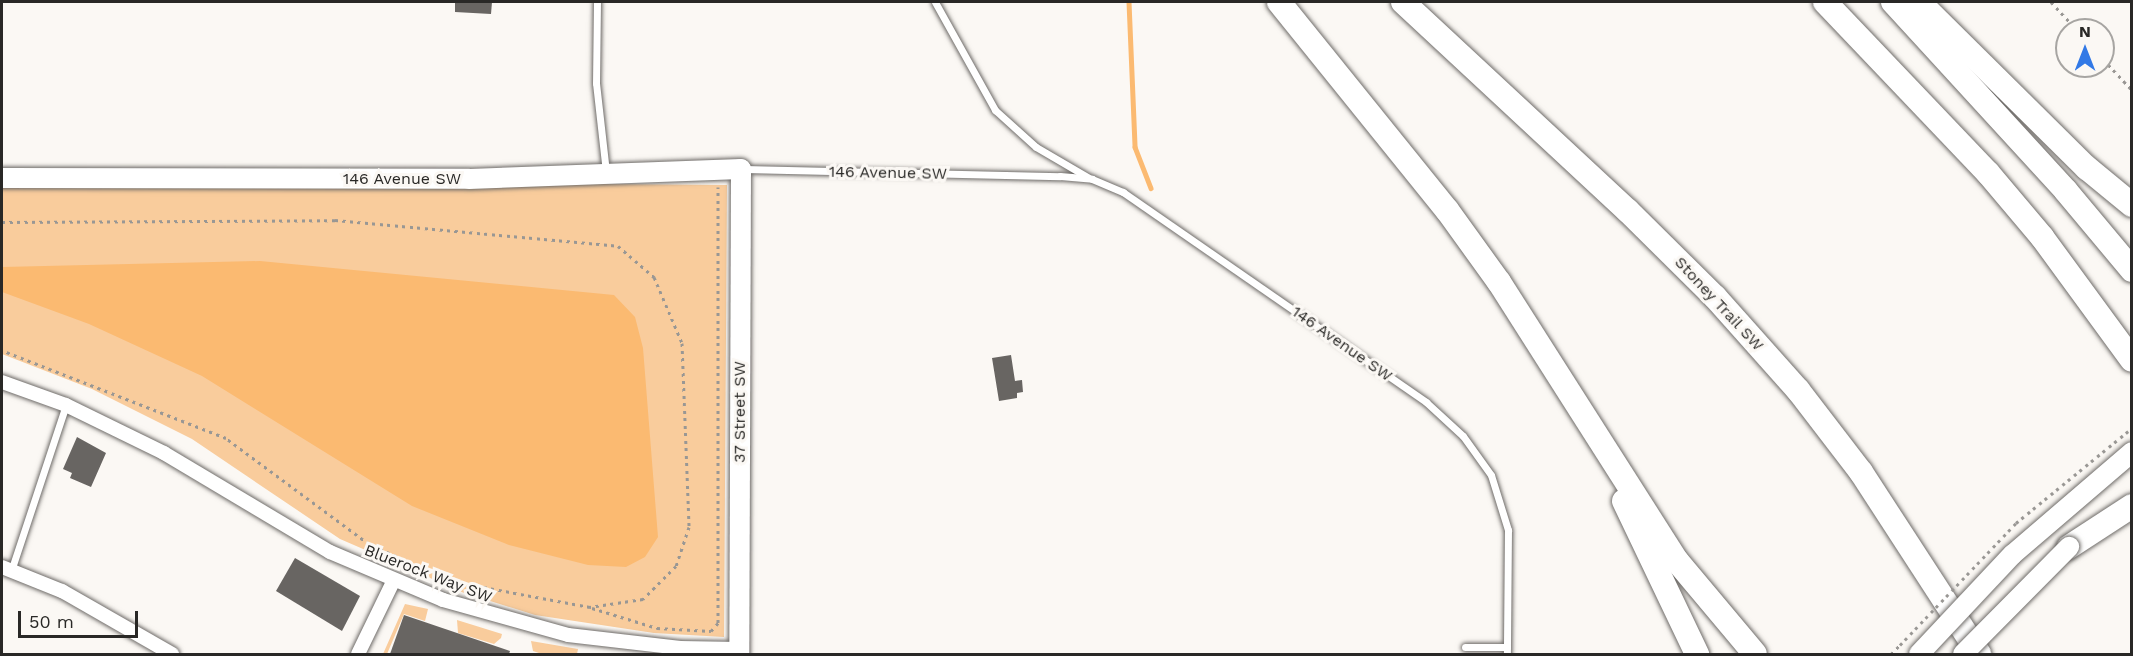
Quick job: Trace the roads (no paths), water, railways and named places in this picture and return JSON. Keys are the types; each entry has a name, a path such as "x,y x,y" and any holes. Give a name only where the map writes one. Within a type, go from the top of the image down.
{"highway":[{"path":"1278,2 1447,210 1499,282 1591,431 1677,561 1755,654"},
{"name":"Stoney Trail SW","path":"1403,2 1636,218 1715,297 1798,390 1868,481 1979,654"},
{"path":"1825,2 1988,173 2042,237 2132,360"},
{"path":"1893,2 2066,191 2132,270"},
{"path":"1919,2 2086,168 2132,205"},
{"path":"1591,431 1696,654"},
{"path":"2069,547 2132,506"}],"street":[{"name":"146 Avenue SW","path":"2,178 606,174 741,169"},
{"name":"37 Street SW","path":"740,652 741,169"},
{"name":"Bluerock Way SW","path":"2,382 66,405 164,453 330,552 393,582 497,618 568,635 683,649 740,652"},
{"path":"1919,654 2012,555 2132,452"},
{"path":"1963,654 2069,547 2132,494"},
{"path":"6,569 62,591 172,654"},
{"path":"358,654 393,582"}],"lane":[{"path":"597,2 596,83 606,174"},
{"path":"935,2 995,110 1036,147 1092,179"},
{"name":"146 Avenue SW","path":"741,169 1092,179 1123,192 1425,402 1463,436 1491,475 1508,530 1507,651"},
{"path":"6,569 66,405"},
{"path":"1465,647 1507,651"}],"waterway":[{"path":"1129,2 1135,147 1151,188"}]}
